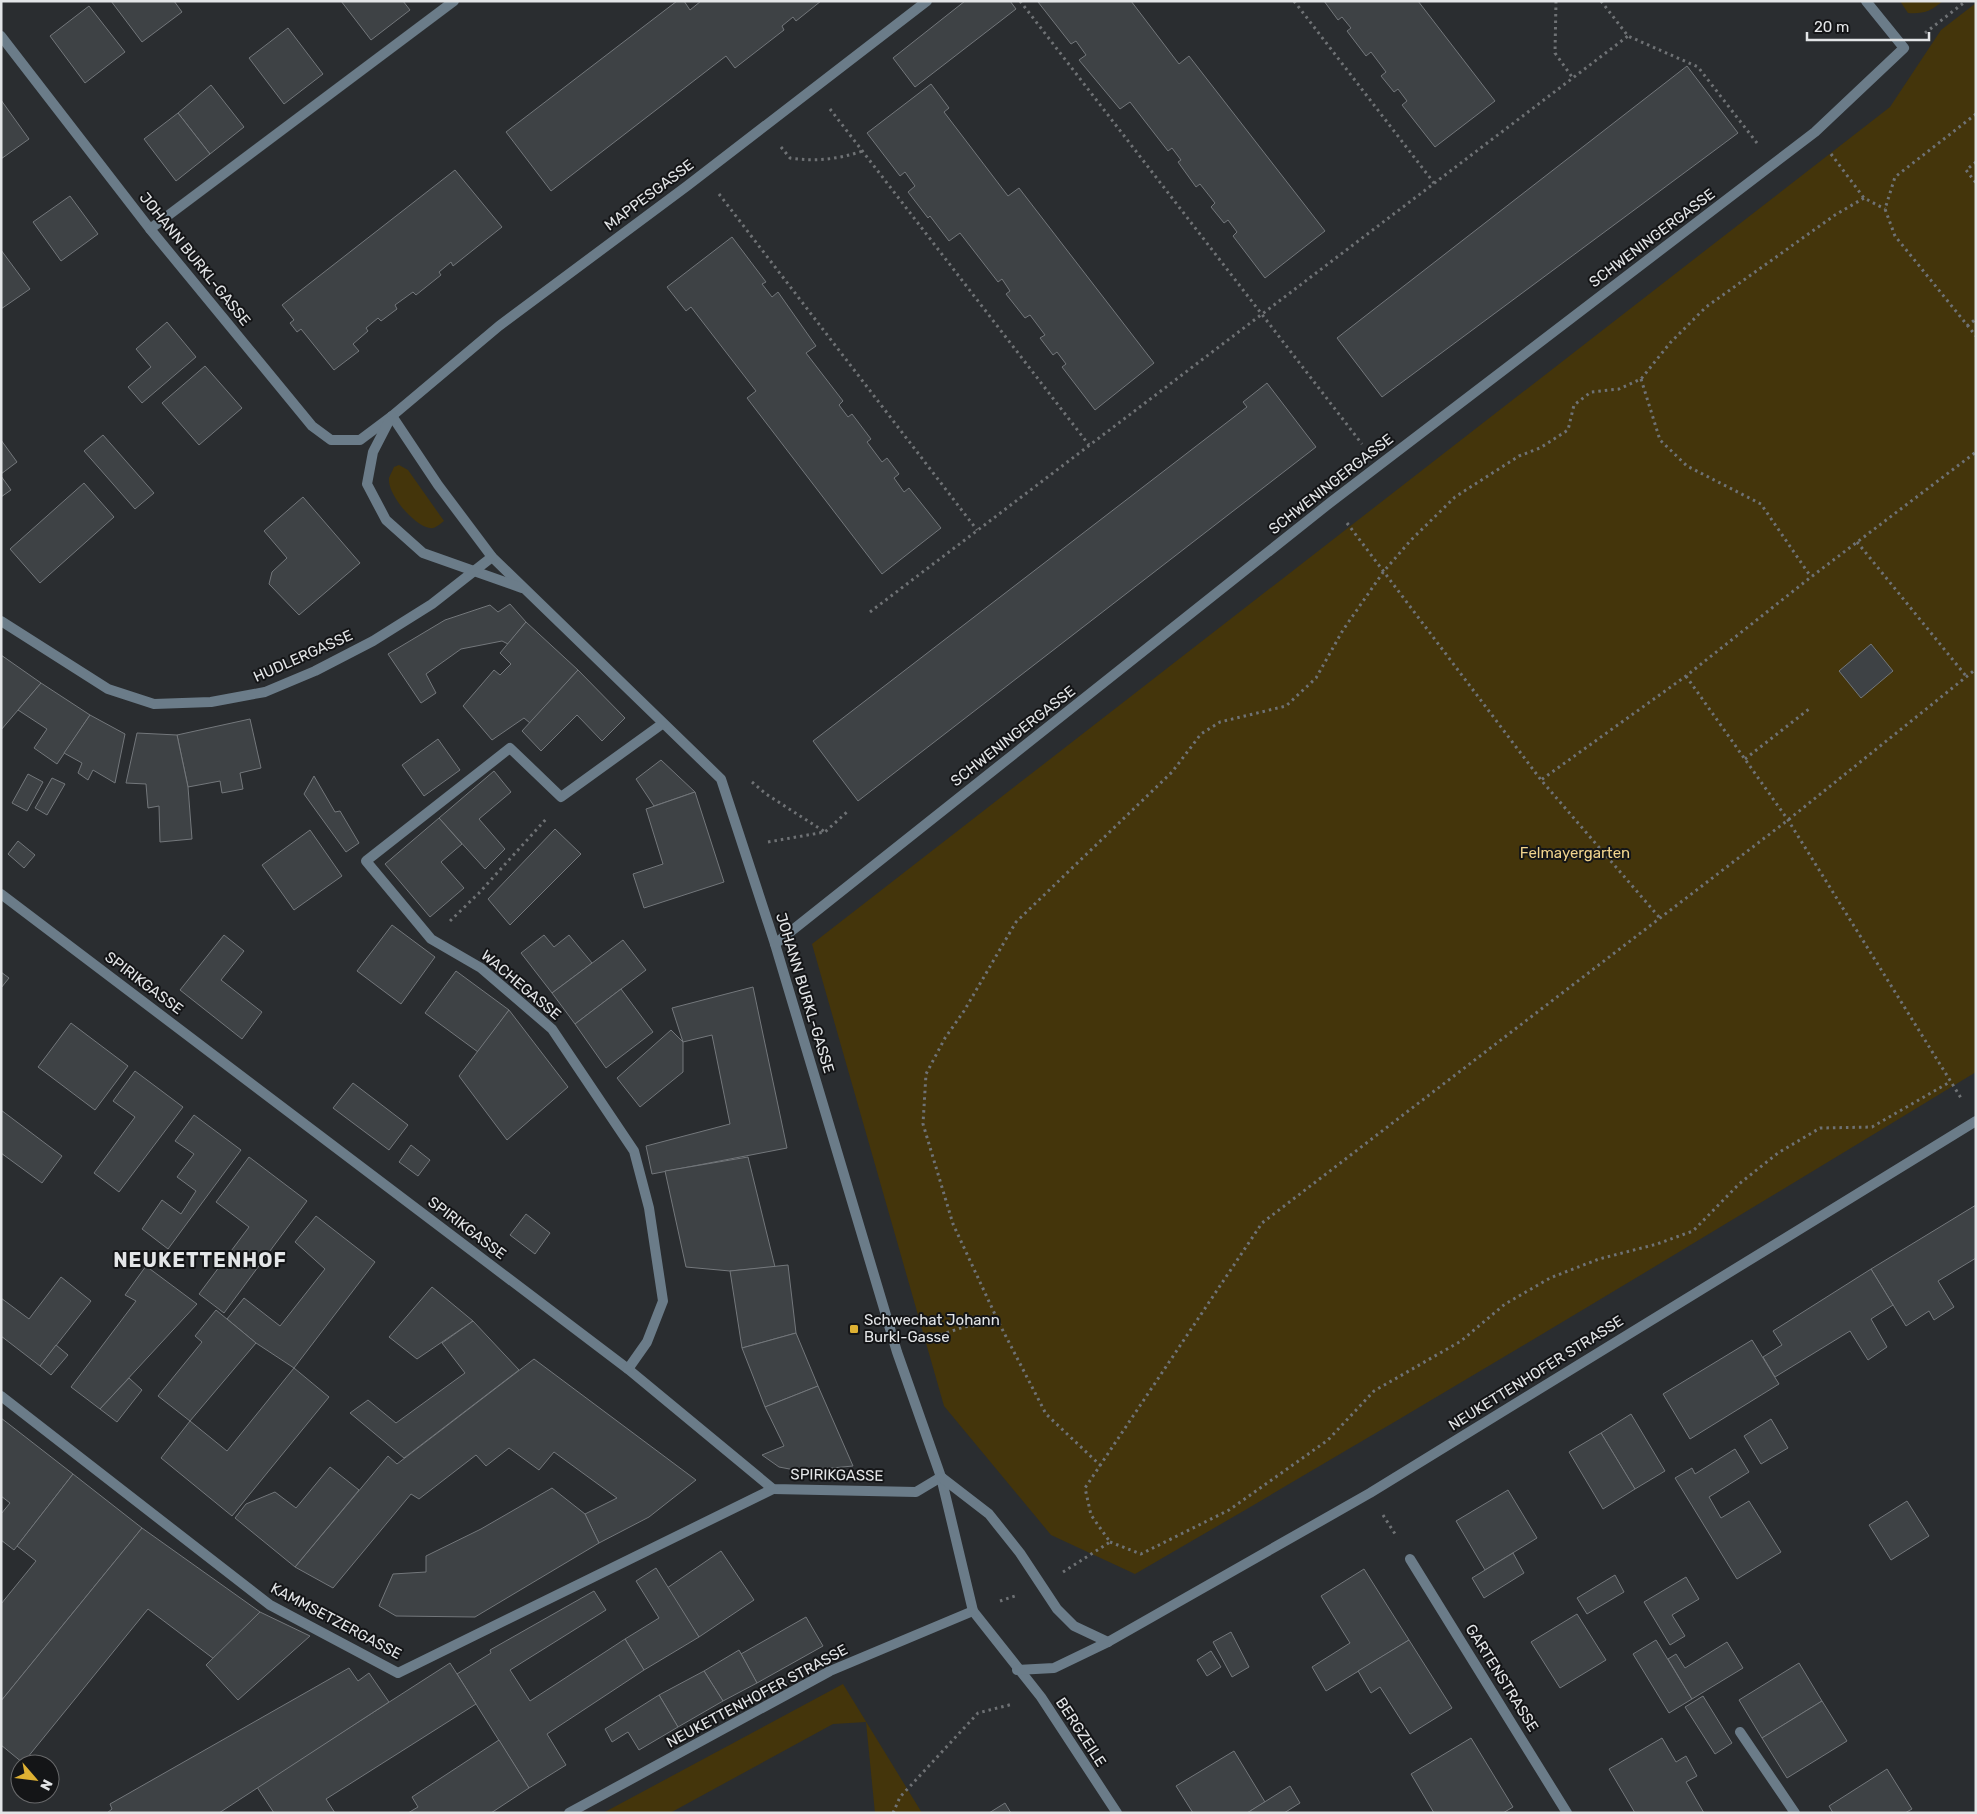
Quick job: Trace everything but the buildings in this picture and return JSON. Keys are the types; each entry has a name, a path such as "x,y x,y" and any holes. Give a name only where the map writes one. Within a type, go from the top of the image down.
{"street":[{"path":"150,229 454,1"},
{"name":"MAPPESGASSE","path":"392,416 499,326 687,186 927,1"},
{"path":"1866,1 1904,48"},
{"name":"JOHANN BURKL-GASSE","path":"1,36 150,229 312,426 331,440 360,440 392,416"},
{"name":"SCHWENINGERGASSE","path":"775,944 1331,502 1815,132 1904,48"},
{"name":"JOHANN BURKL-GASSE","path":"392,416 438,485 492,557 662,724 721,779 775,944 897,1352 941,1477 973,1611"},
{"name":"JOHANN BURKL-GASSE","path":"392,416 380,435 368,469 367,484 386,520 423,553 525,589"},
{"name":"HUDLERGASSE","path":"1,621 108,689 154,704 210,702 265,692 315,671 373,641 432,604 492,557"},
{"path":"561,797 662,724"},
{"name":"WACHEGASSE","path":"561,797 510,748 366,861 430,939 481,968 552,1029 634,1151 649,1208 663,1301 647,1342 628,1369"},
{"name":"SPIRIKGASSE","path":"1,894 628,1369 773,1489 916,1492 941,1477"},
{"name":"NEUKETTENHOFER STRASSE","path":"1017,1670 1054,1668 1108,1642 1370,1493 1976,1120"},
{"name":"KAMMSETZERGASSE","path":"1,1396 270,1605 398,1673 773,1489"},
{"path":"941,1477 989,1514 1043,1585 1057,1609 1074,1626 1108,1642"},
{"name":"GARTENSTRASSE","path":"1410,1559 1567,1813"},
{"path":"973,1611 1017,1670"},
{"name":"NEUKETTENHOFER STRASSE","path":"569,1813 830,1671 973,1611"},
{"name":"BERGZEILE","path":"1017,1670 1041,1697 1117,1813"},
{"path":"1740,1732 1796,1813"}],"path":[{"path":"1020,1 1379,466"},
{"path":"1294,1 1434,183"},
{"path":"1556,1 1555,52 1572,78"},
{"path":"1601,1 1628,36 1698,67 1773,164"},
{"path":"1904,48 1966,1"},
{"path":"870,612 1628,36"},
{"path":"826,102 1089,445"},
{"path":"1976,114 1895,177 1885,209 1895,236 1976,336"},
{"path":"1815,132 1864,198 1885,209"},
{"path":"776,140 790,158 808,161 839,159 863,151"},
{"path":"1976,162 1966,170 1976,183"},
{"path":"714,188 977,530"},
{"path":"1101,1466 1046,1414 999,1323 953,1224 923,1124 926,1074 945,1038 968,1004 1016,922 1172,772 1201,734 1220,722 1286,706 1316,678 1343,630 1384,571 1410,540 1455,497 1519,456 1540,448 1568,430 1574,405 1591,392 1619,388 1641,380 1670,343 1706,307 1835,215 1864,198"},
{"path":"1967,326 1976,319"},
{"path":"1641,380 1660,440 1687,466 1761,504 1811,577"},
{"path":"1541,780 1686,676 1811,577 1976,452"},
{"path":"1331,502 1541,780 1659,917"},
{"path":"1857,542 1966,676"},
{"path":"1950,1082 1872,1127 1820,1128 1778,1152 1739,1184 1693,1232 1599,1259 1558,1275 1505,1304 1461,1341 1374,1391 1328,1440 1229,1510 1141,1554 1110,1542 1091,1515 1085,1488 1262,1223 1788,820 1976,669"},
{"path":"1686,676 1788,820 1965,1104"},
{"path":"1744,759 1809,709"},
{"path":"748,778 766,794 825,832"},
{"path":"430,939 479,893 542,826 561,797"},
{"path":"764,843 825,832 848,810"},
{"path":"897,1352 964,1327 999,1323"},
{"path":"1370,1493 1410,1559"},
{"path":"973,1611 1043,1585 1110,1542"},
{"path":"893,1813 900,1797 978,1714 1041,1697"}],"green space":[{"path":"1900,1 1943,1 1927,11 1908,13"},
{"name":"Felmayergarten","path":"1976,3 1976,1072 1557,1325 1135,1574 1051,1535 944,1406 812,944 1890,107 1941,30"},
{"path":"399,465 408,470 444,521 434,528 424,526 409,516 392,492 389,478 394,467"},
{"path":"843,1684 922,1813 875,1813 866,1722 833,1724 670,1813 603,1813"}],"place":[{"name":"Schwechat Johann Burkl-Gasse","path":"854,1329"}],"district":[{"name":"NEUKETTENHOF","path":"200,1260"}]}
